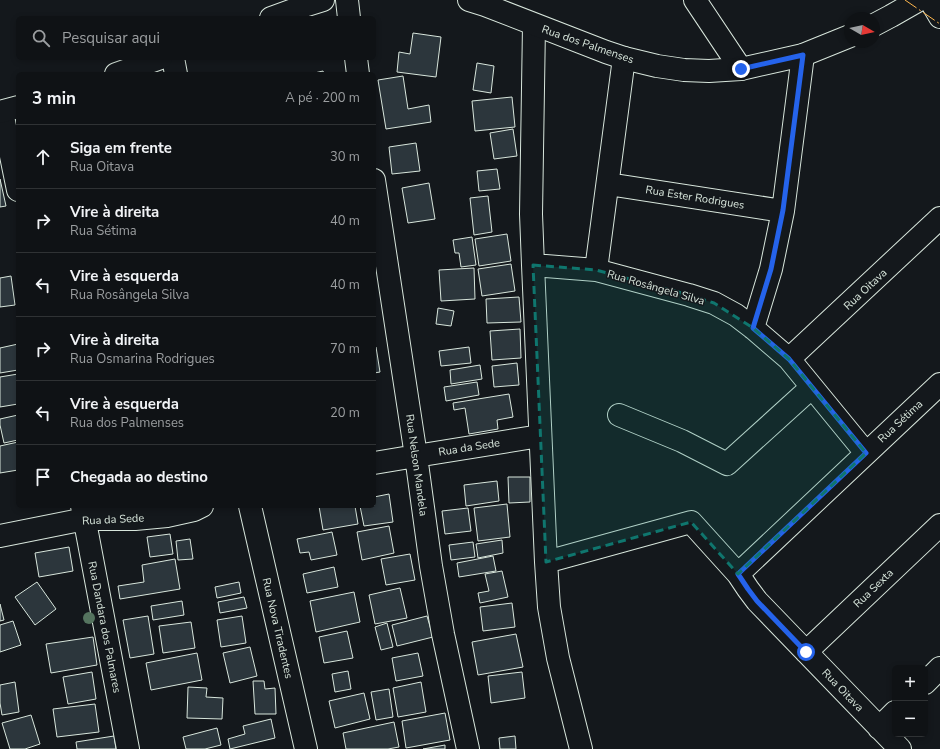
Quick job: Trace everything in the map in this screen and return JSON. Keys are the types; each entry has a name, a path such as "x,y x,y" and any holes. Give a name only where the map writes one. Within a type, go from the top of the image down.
{"street":[{"path":"277,16 323,0"},
{"path":"347,0 350,16"},
{"name":"Rua dos Palmenses","path":"469,0 624,58 657,66 684,70 709,71 741,69 803,55 844,38"},
{"path":"695,0 741,69"},
{"path":"880,22 919,0"},
{"path":"930,0 940,16"},
{"path":"534,25 531,214 546,562 549,607 558,658 581,749"},
{"path":"753,328 771,269 783,210 803,55"},
{"name":"Rua Rosângela Silva","path":"624,58 596,270 714,303 736,316 753,328 789,359 866,453"},
{"path":"122,72 155,60"},
{"path":"173,60 176,72"},
{"path":"356,60 358,72"},
{"path":"7,110 16,175"},
{"name":"Rua Ester Rodrigues","path":"608,184 783,210"},
{"name":"Rua Nelson Mandela","path":"376,193 416,456 431,566 443,634 468,749"},
{"name":"Rua Oitava","path":"789,359 940,218"},
{"path":"533,265 596,270"},
{"name":"Rua Sétima","path":"738,574 940,384"},
{"path":"619,415 682,440 727,464 812,387"},
{"name":"Rua da Sede","path":"376,463 540,436"},
{"name":"Rua da Sede","path":"0,536 84,513 135,519 167,516 198,508"},
{"name":"Rua Nova Tiradentes","path":"250,508 306,749"},
{"name":"Rua Dandara dos Palmares","path":"84,513 128,749"},
{"name":"Rua Oitava","path":"546,562 691,522 738,574 757,601 900,749"},
{"name":"Rua Sexta","path":"806,652 940,525"},
{"path":"928,680 940,668"},
{"path":"879,728 892,715"}],"highlighted area":[{"path":"533,265 596,270 689,295 714,303 753,328 789,359 866,453 738,574 691,522 546,562"}],"building":[{"path":"413,33 441,37 436,77 397,72 399,52 410,54"},
{"path":"477,63 494,66 491,93 473,90"},
{"path":"403,76 408,109 429,105 431,122 386,129 378,80"},
{"path":"512,97 515,127 475,131 472,101"},
{"path":"513,129 517,156 494,159 490,133"},
{"path":"416,143 420,171 392,174 389,147"},
{"path":"497,169 500,189 479,191 477,171"},
{"path":"0,179 6,206 0,207"},
{"path":"429,183 435,219 408,223 402,188"},
{"path":"488,196 492,232 474,235 470,198"},
{"path":"507,234 511,261 479,266 475,239"},
{"path":"472,237 476,265 461,267 459,253 455,253 453,240"},
{"path":"511,264 515,291 482,296 478,269"},
{"path":"474,268 475,299 441,301 439,270"},
{"path":"11,276 15,305 0,307 0,278"},
{"path":"519,297 521,322 487,323 486,299"},
{"path":"438,308 454,311 451,326 436,324"},
{"path":"520,329 521,358 492,360 490,331"},
{"path":"16,344 16,370 0,373 0,348"},
{"path":"376,347 380,372 376,373"},
{"path":"469,347 471,363 441,366 439,351"},
{"path":"517,363 519,385 494,387 492,366"},
{"path":"480,365 482,379 451,384 450,370"},
{"path":"16,374 16,404 0,407 0,377"},
{"path":"477,382 479,395 446,401 444,387"},
{"path":"509,394 513,417 497,420 498,429 469,434 465,408 454,410 453,403"},
{"path":"16,415 16,440 4,443 0,419"},
{"path":"16,442 16,470 0,473 0,446"},
{"path":"508,477 530,477 530,502 509,503"},
{"path":"497,481 499,501 466,506 464,485"},
{"path":"389,494 393,522 364,526 360,508 376,508 376,497"},
{"path":"507,504 510,537 478,541 474,508"},
{"path":"319,508 355,508 358,524 323,530"},
{"path":"468,508 471,531 445,534 442,511"},
{"path":"389,526 394,553 362,560 357,532"},
{"path":"332,532 337,555 311,560 309,552 300,553 297,539"},
{"path":"170,534 173,554 150,557 147,537"},
{"path":"190,539 193,559 178,560 176,541"},
{"path":"502,540 503,553 478,558 476,544"},
{"path":"473,542 475,557 451,560 449,545"},
{"path":"69,547 73,571 39,577 35,553"},
{"path":"410,554 415,580 386,585 381,559"},
{"path":"493,556 496,571 459,577 457,563"},
{"path":"175,559 180,589 120,599 118,586 144,582 142,565"},
{"path":"334,567 338,587 307,593 303,574"},
{"path":"502,571 508,597 480,603 478,593 489,591 485,574"},
{"path":"37,582 56,609 35,625 15,597"},
{"path":"239,582 241,593 217,598 215,587"},
{"path":"400,588 407,618 375,624 369,595"},
{"path":"354,592 360,622 316,632 310,601"},
{"path":"244,597 247,608 220,613 218,602"},
{"path":"182,601 184,615 153,620 151,606"},
{"path":"512,603 515,627 483,631 480,607"},
{"path":"0,604 4,620 0,621"},
{"path":"148,616 154,654 130,658 123,620"},
{"path":"242,616 246,643 221,647 217,620"},
{"path":"427,616 433,637 397,646 392,625"},
{"path":"13,621 21,645 0,652 0,625"},
{"path":"191,622 195,648 163,653 159,626"},
{"path":"387,623 393,647 381,650 375,627"},
{"path":"347,631 353,658 324,663 319,637"},
{"path":"516,634 523,667 478,675 472,642"},
{"path":"93,637 97,665 51,673 46,644"},
{"path":"250,647 257,676 230,683 223,653"},
{"path":"197,653 202,680 151,690 146,663"},
{"path":"418,653 423,676 396,681 392,658"},
{"path":"348,671 351,689 335,692 332,674"},
{"path":"92,672 96,699 68,704 63,677"},
{"path":"522,672 525,698 491,703 488,676"},
{"path":"253,681 264,681 265,689 275,688 276,714 255,714"},
{"path":"15,682 19,712 2,715 0,685"},
{"path":"421,682 426,712 398,717 393,688"},
{"path":"188,687 207,688 206,697 223,698 222,719 187,718"},
{"path":"389,689 393,717 376,720 371,692"},
{"path":"364,693 370,719 335,728 329,701"},
{"path":"95,704 99,732 57,737 53,709"},
{"path":"445,713 450,740 406,748 402,721"},
{"path":"31,715 40,744 25,749 10,749 2,723"},
{"path":"271,719 275,738 230,749 228,739 245,734 243,726"},
{"path":"394,722 399,747 388,749 346,749 343,733"},
{"path":"217,728 221,745 205,749 186,749 183,737"},
{"path":"114,736 116,749 77,749 76,742"},
{"path":"515,736 516,749 500,749 499,738"},
{"path":"445,745 445,749 423,749"}],"power":[{"path":"905,0 940,24"}],"route":[{"path":"741,69 803,55 783,210 771,269 753,328 789,359 866,453 738,574 757,601 806,652"}]}
